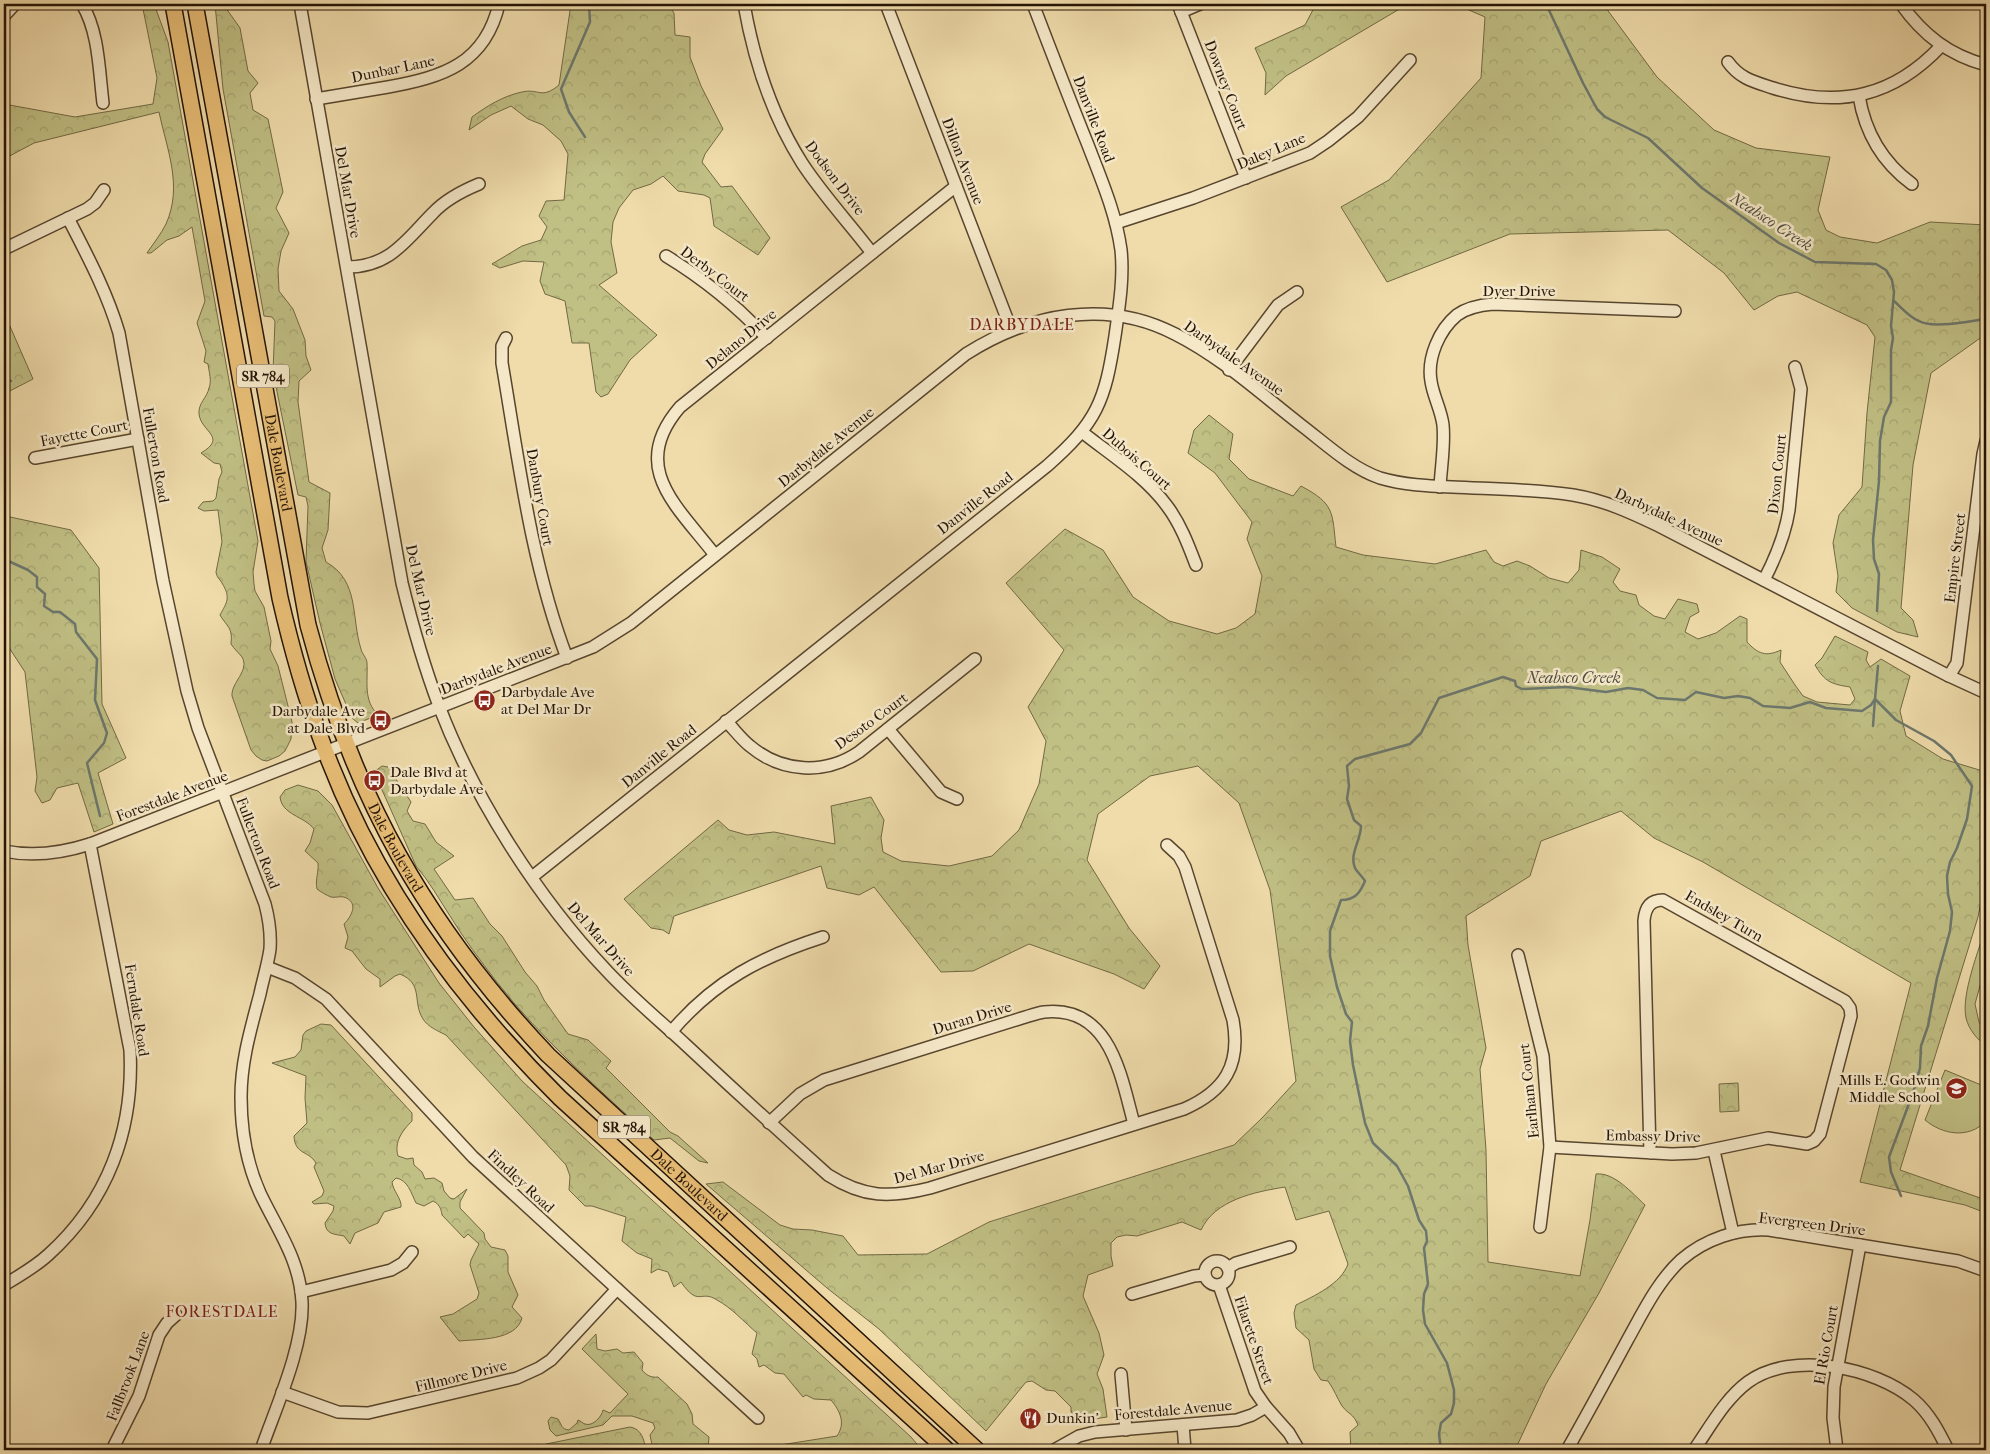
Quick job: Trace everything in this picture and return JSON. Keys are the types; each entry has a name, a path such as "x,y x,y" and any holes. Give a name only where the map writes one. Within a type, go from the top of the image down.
{"main road":[{"name":"Dale Boulevard","path":"173,4 280,598 303,687 326,752 355,820 406,912 462,992 498,1034 560,1098 947,1450"},
{"name":"Dale Boulevard","path":"196,4 308,625 331,703 346,745 380,822 426,902 453,942 515,1020 582,1089 976,1450"}],"street":[{"path":"4,16 15,4"},
{"path":"82,4 94,39 103,103"},
{"name":"Del Mar Drive","path":"300,4 402,583 413,627 440,707 463,760 507,840 569,927 604,969 630,995 828,1175 841,1184 866,1193 892,1196 930,1188 1184,1109 1210,1095 1225,1079 1234,1058 1236,1046 1234,1020 1185,867 1179,856 1167,845"},
{"name":"Dunbar Lane","path":"316,99 422,81 457,67 474,53 484,40 499,4"},
{"name":"Dodson Drive","path":"744,4 759,72 776,116 804,165 872,253"},
{"name":"Dillon Avenue","path":"886,4 1011,329"},
{"name":"Danville Road","path":"532,877 1047,466 1082,432 1100,403 1106,386 1118,316 1122,266 1116,223 1033,4"},
{"path":"1179,8 1200,4"},
{"path":"1901,4 1917,24 1941,46 1962,57 1986,65"},
{"name":"Downey Court","path":"1179,8 1246,178"},
{"path":"1728,62 1735,72 1745,79 1782,90 1828,98 1859,96 1902,79 1927,61 1941,46"},
{"name":"Daley Lane","path":"1116,223 1193,198 1310,153 1328,142 1358,117 1410,60"},
{"path":"1859,96 1862,112 1874,142 1899,175 1912,184"},
{"path":"347,267 365,266 389,256 399,249 442,204 479,184"},
{"name":"Delano Drive","path":"715,555 666,491 658,468 658,446 665,426 680,407 956,186"},
{"path":"4,249 87,209 95,203 104,190"},
{"name":"Fullerton Road","path":"68,218 113,311 119,333 163,581 187,691 198,728 265,904 270,935 266,967 243,1062 242,1122 252,1172 260,1192 287,1243 296,1267 302,1310 300,1334 261,1450"},
{"name":"Derby Court","path":"666,256 722,294 748,317 767,338"},
{"path":"1229,370 1278,305 1297,292"},
{"name":"Dyer Drive","path":"1440,487 1443,428 1442,416 1433,390 1430,366 1437,342 1457,315 1474,307 1493,304 1675,311"},
{"name":"Darbydale Avenue","path":"346,745 568,658 612,636 966,354 984,342 1011,329 1031,322 1066,316 1118,316 1152,324 1174,333 1229,370 1348,461 1379,477 1398,482 1440,487 1547,492 1599,501 1635,514 1949,676 1986,693"},
{"name":"Danbury Court","path":"506,338 502,346 502,363 531,535 545,593 568,658"},
{"name":"Dixon Court","path":"1764,580 1778,551 1786,527 1789,510 1801,389 1795,368"},
{"name":"Dubois Court","path":"1082,432 1132,472 1158,496 1174,517 1196,565"},
{"name":"Fayette Court","path":"35,458 138,438"},
{"name":"Empire Street","path":"1949,676 1957,663 1986,441"},
{"name":"Desoto Court","path":"726,721 760,754 786,765 810,768 826,767 850,758 975,659"},
{"path":"888,729 941,792 956,799"},
{"name":"Forestdale Avenue","path":"4,851 45,854 69,851 346,745"},
{"name":"Ferndale Road","path":"4,1285 47,1257 79,1221 93,1202 113,1164 126,1121 131,1072 130,1050 90,844"},
{"name":"Endsley Turn","path":"1650,1153 1644,921 1648,906 1655,901 1661,900 1674,905 1849,1005 1851,1016 1821,1130 1814,1141"},
{"path":"671,1032 700,1001 733,976 771,956 823,937"},
{"name":"Earlham Court","path":"1518,954 1543,1056 1550,1147 1540,1227"},
{"name":"Findley Road","path":"266,967 295,978 326,999 457,1141 758,1418"},
{"name":"Duran Drive","path":"770,1123 800,1094 824,1080 1022,1018 1050,1012 1062,1013 1083,1020 1103,1036 1114,1057 1134,1124"},
{"name":"Embassy Drive","path":"1550,1147 1672,1154 1714,1151 1768,1138 1804,1144 1814,1141"},
{"path":"1714,1151 1733,1233"},
{"name":"Evergreen Drive","path":"1567,1450 1647,1306 1665,1279 1680,1261 1711,1241 1733,1233 1770,1230 1958,1261 1986,1271"},
{"name":"El Rio Court","path":"1837,1450 1833,1409 1837,1368 1860,1245"},
{"path":"1228,1268 1233,1264 1290,1247"},
{"path":"301,1292 391,1270 403,1263 412,1252"},
{"path":"1213,1262 1222,1263 1228,1268 1228,1278 1225,1283 1219,1285 1210,1284 1205,1275 1207,1266 1213,1262"},
{"path":"1132,1294 1194,1276 1205,1275"},
{"name":"Filarete Street","path":"1219,1285 1250,1382 1266,1407 1289,1433 1298,1450"},
{"name":"Fillmore Drive","path":"282,1392 338,1412 368,1413 517,1378 532,1372 551,1360 617,1289"},
{"name":"Fallbrook Lane","path":"112,1450 134,1408 159,1335 167,1323 176,1315"},
{"path":"1694,1450 1729,1400 1750,1381 1775,1369 1806,1365 1837,1368 1882,1381 1898,1389 1913,1400 1931,1419 1948,1450"},
{"path":"1121,1374 1126,1430"},
{"name":"Forestdale Avenue","path":"1054,1450 1079,1436 1095,1432 1237,1420 1252,1415 1266,1407"},
{"path":"1183,1425 1185,1450"}],"green space":[{"path":"142,4 154,4 168,42 258,541 253,572 255,591 264,607 271,641 270,649 278,666 292,722 291,739 285,751 267,761 256,756 251,750 232,696 234,686 244,667 244,662 231,644 229,628 220,615 227,596 225,588 216,572 222,542 218,510 204,511 198,508 203,502 213,501 216,498 222,472 220,464 214,463 201,453 209,447 213,438 199,414 200,407 208,392 210,379 208,364 204,362 206,351 197,323 205,301 192,227 179,236 167,240 151,253 147,253 166,224 173,196 172,168 159,112 34,143 4,159 4,104 75,117 153,104 157,78"},
{"path":"215,4 223,4 240,28 248,71 258,83 250,93 253,110 268,119 283,192 276,208 289,233 281,251 278,269 279,291 293,309 305,340 306,356 311,370 299,381 298,402 309,482 330,493 328,530 322,548 326,562 337,570 349,590 358,637 367,661 368,697 378,715 358,723 352,718 335,679 306,562 308,506 306,497 298,495 273,372 275,321 272,317 264,316 223,89"},
{"path":"571,4 668,4 674,13 675,35 690,37 690,57 701,86 723,129 705,154 702,162 721,187 732,186 770,238 758,255 714,226 710,198 704,195 678,191 663,176 651,184 633,190 619,208 613,222 611,242 617,273 599,285 657,335 630,360 608,394 601,397 596,392 589,343 572,343 565,301 545,294 540,281 544,262 523,261 500,268 492,264 522,246 541,240 547,227 539,216 546,201 564,200 568,154 561,141 543,125 528,119 511,106 491,115 469,130 472,117 508,96 528,91 544,93 559,85"},
{"path":"1316,4 1408,4 1286,76 1265,95 1266,73 1255,48 1305,25"},
{"path":"1455,4 1603,4 1657,77 1714,130 1756,148 1830,157 1818,210 1826,230 1840,237 1877,243 1930,222 1986,225 1986,334 1931,373 1913,465 1901,608 1913,620 1918,637 1897,632 1852,608 1836,592 1838,576 1833,543 1839,515 1862,487 1875,337 1867,325 1797,292 1778,296 1754,310 1724,273 1668,230 1510,234 1387,282 1341,207 1389,180 1481,78 1485,17"},
{"path":"9,324 33,379 4,394 4,326"},
{"path":"1209,415 1233,434 1229,459 1249,479 1293,496 1301,486 1312,492 1326,504 1330,510 1334,525 1336,547 1363,555 1435,564 1486,550 1494,562 1503,566 1517,561 1530,566 1549,578 1568,583 1579,570 1581,550 1602,557 1620,569 1613,582 1620,591 1636,595 1639,605 1654,616 1665,619 1678,599 1697,604 1699,612 1690,617 1685,632 1698,639 1716,633 1740,616 1747,619 1747,642 1762,653 1767,654 1781,650 1780,662 1795,685 1803,696 1817,702 1850,705 1855,699 1850,687 1838,685 1825,679 1815,665 1822,658 1835,636 1868,652 1866,660 1870,667 1881,659 1910,676 1900,711 1906,736 1943,759 1986,772 1986,875 1978,917 1900,1170 1986,1200 1986,1213 1965,1205 1860,1182 1911,983 1703,862 1654,838 1621,811 1541,841 1530,876 1466,916 1468,945 1486,1048 1480,1069 1486,1150 1488,1262 1580,1276 1596,1174 1603,1174 1616,1180 1629,1189 1645,1205 1599,1293 1546,1384 1515,1450 1351,1450 1350,1432 1358,1425 1353,1416 1342,1406 1328,1381 1321,1380 1314,1369 1309,1340 1296,1328 1294,1313 1296,1305 1333,1283 1339,1278 1348,1264 1329,1211 1296,1220 1285,1187 1237,1199 1216,1211 1201,1230 1182,1222 1137,1236 1126,1235 1117,1237 1111,1243 1113,1266 1088,1275 1083,1296 1099,1333 1104,1355 1097,1374 1103,1389 1107,1417 1081,1421 1071,1412 1071,1407 1055,1391 1046,1390 1032,1381 1026,1382 986,1431 879,1329 827,1288 706,1184 723,1182 780,1225 793,1229 812,1230 843,1236 858,1255 927,1254 989,1222 1234,1145 1296,1081 1270,890 1239,803 1198,766 1150,776 1098,814 1087,860 1129,928 1160,966 1144,989 1114,974 1029,944 973,971 941,972 874,887 859,895 827,888 821,866 674,916 669,934 663,930 651,928 624,899 718,820 729,830 747,835 774,832 835,844 831,806 871,797 884,820 881,838 883,852 901,861 949,866 992,856 1019,830 1039,784 1046,741 1028,707 1064,650 1006,583 1065,529 1103,550 1133,597 1169,621 1217,634 1236,628 1255,614 1262,576 1247,539 1252,522 1215,473 1188,453 1194,430"},
{"path":"4,510 10,517 71,530 99,568 102,704 126,758 98,773 113,824 94,832 78,783 57,788 50,800 42,803 35,791 37,777 25,672 4,640"},
{"path":"382,766 388,767 411,802 407,811 413,821 425,824 436,842 454,856 434,869 455,900 473,898 490,924 502,936 525,972 537,986 544,1000 568,1034 588,1040 611,1061 606,1068 670,1132 678,1136 708,1163 699,1161 670,1138 654,1140 572,1064 514,1003 472,949 430,884 416,866 374,772"},
{"path":"298,785 318,791 332,805 378,888 439,983 474,1027 522,1081 911,1437 922,1450 749,1450 837,1436 840,1431 841,1417 831,1400 814,1399 806,1395 803,1397 784,1374 775,1373 764,1365 759,1367 757,1359 752,1354 757,1333 728,1307 711,1297 699,1297 692,1294 681,1282 674,1287 668,1272 658,1269 651,1273 652,1259 637,1253 622,1241 626,1217 592,1206 585,1206 569,1190 570,1176 566,1165 446,1035 425,1022 420,1013 415,988 412,983 400,974 380,987 380,979 366,969 352,951 345,948 348,937 344,924 353,906 349,899 331,897 317,889 318,863 305,851 310,843 314,829 305,821 289,812 280,797 285,790"},
{"path":"1986,926 1986,964 1975,1004 1979,1022 1986,1033 1986,1046 1971,1030 1966,1018 1965,1008 1971,972"},
{"path":"321,1024 331,1025 412,1113 412,1121 398,1141 398,1156 407,1159 413,1158 414,1165 422,1172 425,1179 434,1178 442,1183 444,1191 450,1198 454,1199 467,1189 460,1202 460,1208 484,1233 485,1239 491,1247 505,1250 508,1256 508,1272 518,1295 512,1307 522,1318 518,1326 512,1331 486,1339 459,1341 440,1317 453,1314 477,1299 479,1293 470,1265 479,1244 468,1234 464,1238 442,1215 439,1206 435,1202 433,1201 424,1206 416,1203 409,1188 400,1179 396,1178 392,1182 401,1207 384,1212 378,1223 355,1233 350,1244 344,1236 327,1230 325,1223 334,1206 327,1203 314,1204 312,1202 322,1196 324,1191 314,1167 316,1163 299,1149 294,1136 307,1123 306,1076 272,1063 295,1057 301,1050 303,1035 306,1031"},
{"path":"1945,1070 1986,1087 1986,1121 1972,1131 1964,1133 1948,1132 1925,1120"},
{"path":"1738,1083 1739,1111 1720,1112 1719,1084"},
{"path":"596,1334 597,1349 605,1351 617,1349 623,1353 634,1352 643,1363 642,1370 647,1375 658,1377 687,1404 692,1414 693,1424 709,1437 708,1450 653,1450 650,1435 655,1428 653,1423 632,1416 612,1416 603,1425 556,1436 550,1430 548,1421 551,1417 558,1419 563,1428 569,1430 578,1420 588,1425 591,1424 599,1418 603,1410 610,1413 628,1394 582,1349"},
{"path":"630,1427 640,1433 646,1450 546,1450 546,1444"}],"waterway":[{"path":"585,137 569,112 561,89 590,22 589,4"},
{"name":"Neabsco Creek","path":"1548,4 1548,8 1583,83 1597,109 1605,117 1648,138 1702,188 1779,243 1815,262 1876,264 1886,270 1892,280 1894,292 1891,326 1893,338 1891,350 1891,402 1884,417 1880,441 1879,481 1873,540 1874,559 1879,574 1877,611"},
{"path":"1894,301 1912,317 1925,323 1951,324 1986,319"},
{"path":"4,377 11,381"},
{"path":"4,559 28,570 37,577 37,587 45,594 44,606 53,612 60,612 75,624 76,632 97,659 95,700 107,733 104,743 87,763 100,816"},
{"name":"Neabsco Creek","path":"1441,1450 1439,1434 1441,1423 1451,1414 1454,1403 1454,1390 1447,1363 1425,1324 1423,1310 1424,1294 1428,1284 1424,1248 1427,1241 1426,1231 1419,1220 1408,1186 1397,1166 1373,1143 1365,1123 1353,1065 1350,1041 1352,1022 1346,1014 1330,956 1330,931 1341,900 1350,899 1356,895 1365,881 1356,870 1353,858 1361,826 1354,820 1347,799 1349,786 1347,766 1355,759 1410,744 1421,733 1439,698 1503,677 1515,681 1516,686 1522,689 1567,687 1606,692 1628,688 1643,690 1657,698 1685,700 1696,692 1724,698 1738,696 1750,698 1763,706 1790,708 1810,702 1826,708 1862,711 1871,705 1875,699 1878,666"},
{"path":"1873,726 1875,699 1896,720 1934,741 1951,755 1972,786 1967,819 1950,862 1947,876 1952,912 1950,931 1937,978 1928,1026 1921,1046 1920,1068 1913,1093 1889,1157 1891,1172 1901,1196"}],"place":[{"name":"Darbydale Ave at Del Mar Dr","path":"485,701"},
{"name":"Darbydale Ave at Dale Blvd","path":"381,720"},
{"name":"Dale Blvd at Darbydale Ave","path":"374,781"},
{"name":"Mills E. Godwin Middle School","path":"1956,1089"},
{"name":"Dunkin'","path":"1030,1418"}],"district":[{"name":"DARBYDALE","path":"1022,324"},
{"name":"FORESTDALE","path":"222,1311"}]}
